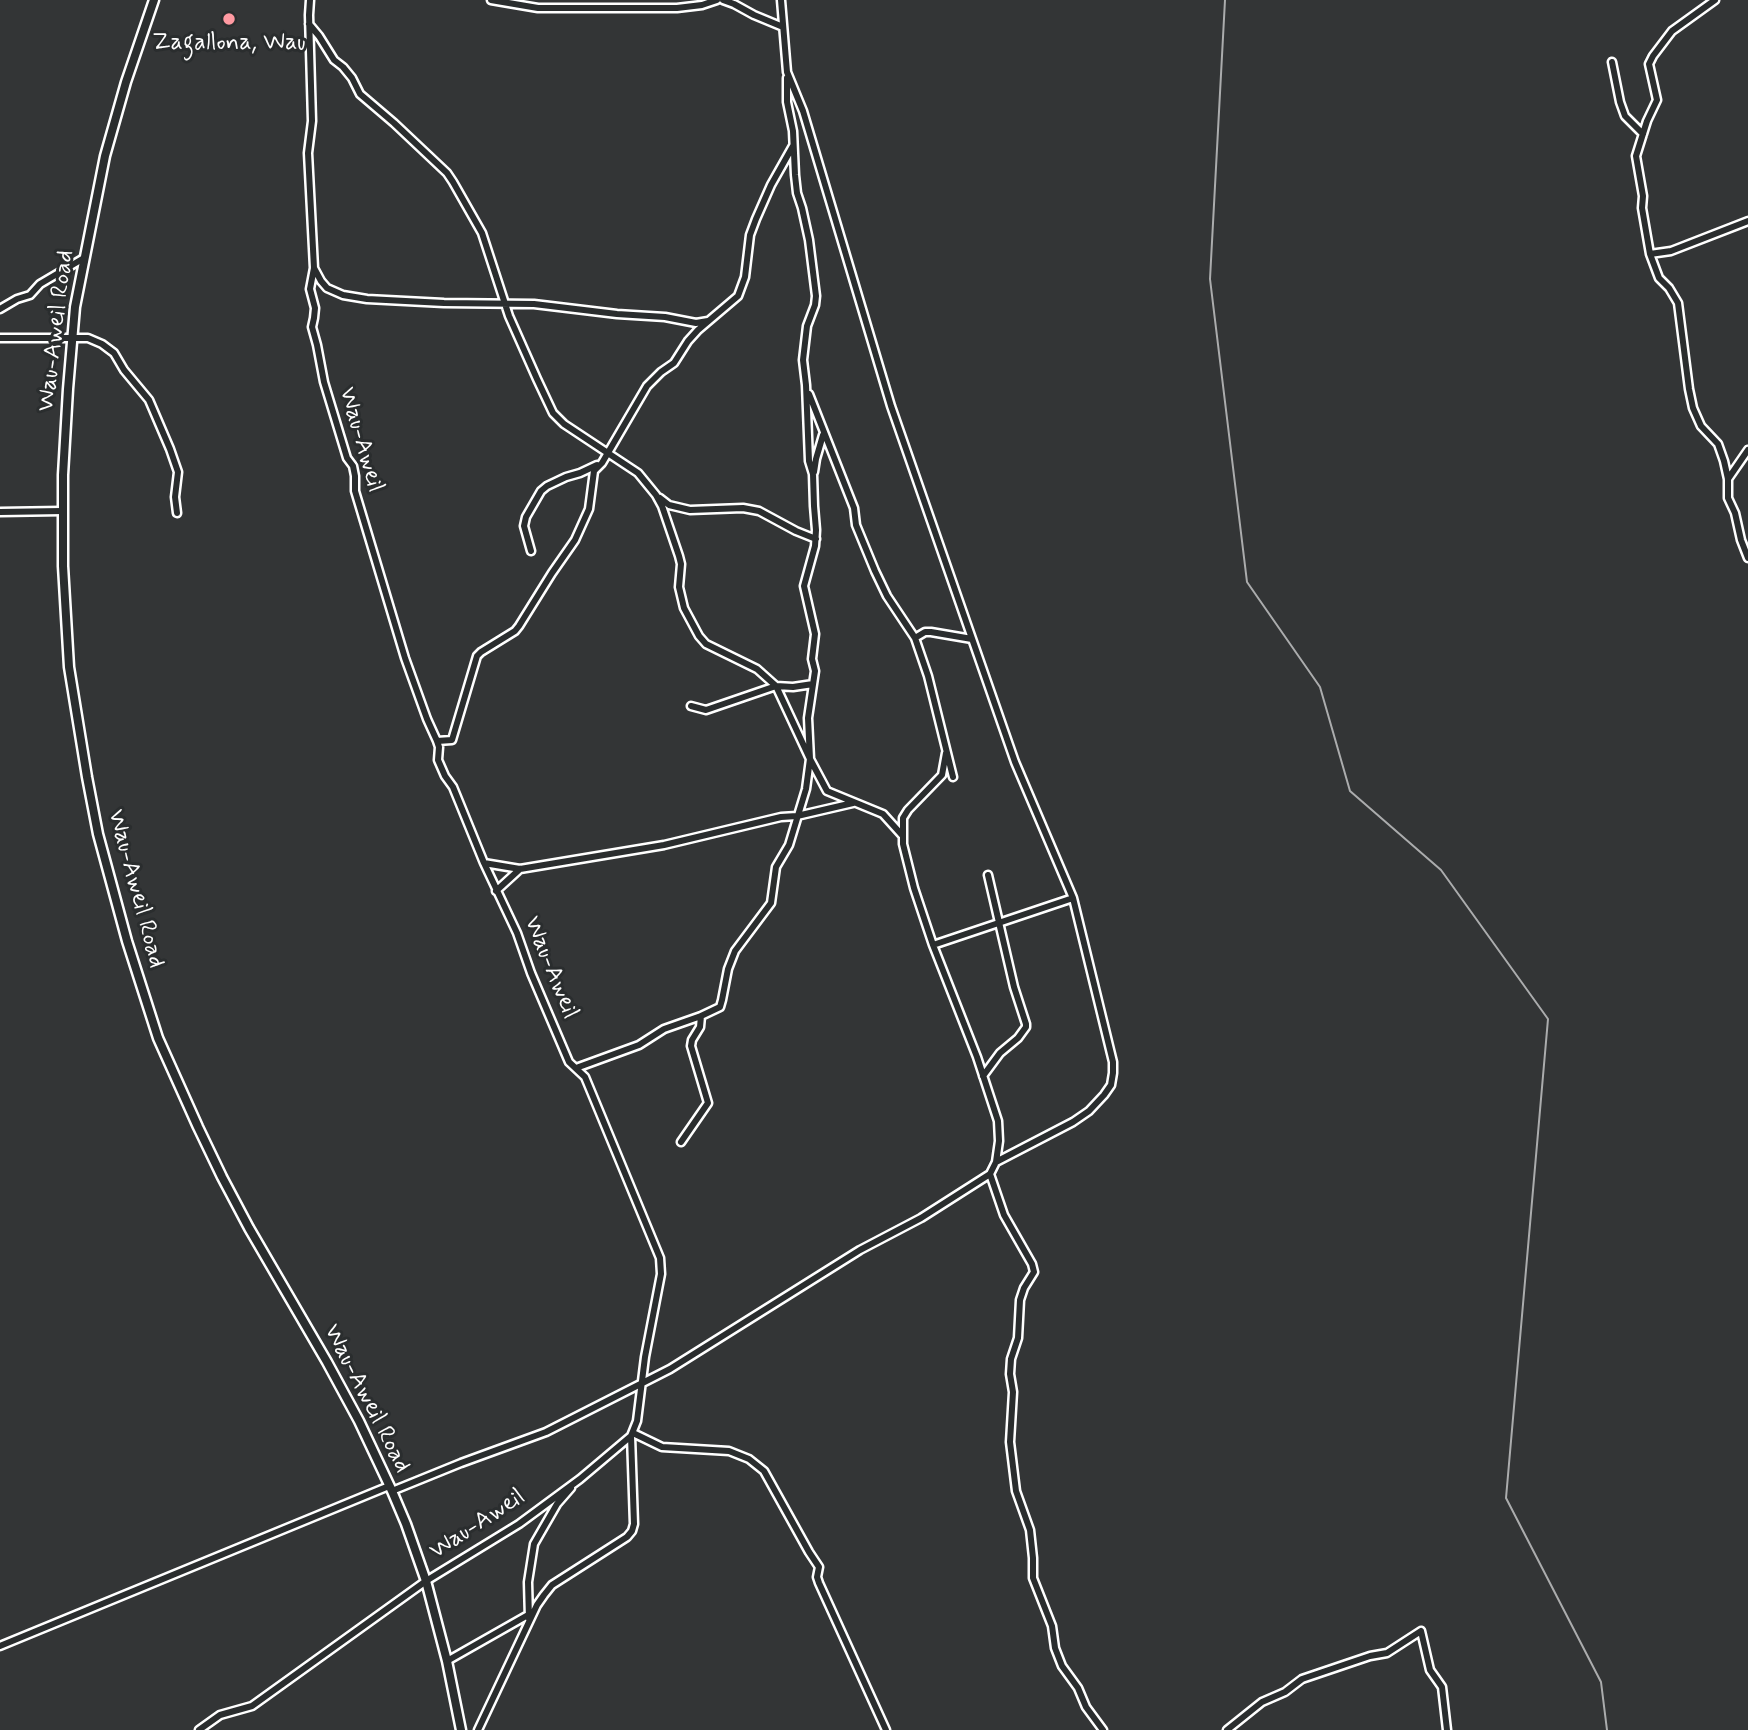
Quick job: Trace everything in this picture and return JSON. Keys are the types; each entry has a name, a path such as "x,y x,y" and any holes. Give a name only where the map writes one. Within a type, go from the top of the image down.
{"main road":[{"name":"Wau-Aweil Road","path":"154,0 104,156 75,307 62,511 69,667 87,777 98,834 123,928 158,1038 222,1177 359,1421 391,1489 426,1581 447,1661 461,1730"}],"street":[{"name":"Wau-Aweil","path":"199,1730 220,1716 252,1706 426,1581 519,1524 580,1479 632,1435 637,1421 662,1265 585,1077 569,1062 517,933 496,891 453,787 438,760 438,741 405,658 355,491 353,466 347,458 324,382 312,327 315,308 310,289 314,268 308,153 312,121 310,0"},
{"path":"491,0 538,8 677,8 717,0"},
{"path":"723,0 783,27"},
{"path":"781,0 788,72 787,102 793,131 797,192 806,222 816,296 807,326 803,360 809,461 814,474"},
{"path":"1715,0 1672,31 1649,64 1657,100 1636,156 1650,254 1660,278 1678,303 1693,408 1701,426 1718,444 1728,479 1728,498 1748,558"},
{"path":"309,24 334,60 352,78 360,94 447,173 482,233 509,316 554,413 564,424 638,473 656,495 680,556 678,587 684,608 699,636 706,644 757,669 776,686 827,791 883,814 902,835"},
{"path":"1612,62 1625,116 1643,134"},
{"path":"788,72 803,111 891,406 1015,762 1073,898 1113,1062 1111,1085 1089,1111 996,1162"},
{"path":"438,741 452,740 477,656 515,631 575,540 589,509 594,471 602,463 647,386 674,363 688,341 738,296 745,277 750,235 771,185 794,144"},
{"path":"1650,254 1671,251 1748,221"},
{"path":"0,309 30,295 40,284 84,258"},
{"path":"314,268 327,288 343,295 367,299 534,304 665,317 696,323 710,320"},
{"path":"0,338 88,338 114,353 124,370 149,400 178,472 175,497 177,513"},
{"path":"0,1646 391,1489 547,1432 670,1369 860,1250 921,1218 990,1174 996,1162 998,1121 956,999 933,945 908,866 902,835 903,818 908,810 942,775 946,746 915,638 887,596 875,571 856,525 854,508 806,386"},
{"path":"576,1068 639,1045 664,1029 720,1007 736,951 771,903 776,867 789,845 806,789 810,759 808,718 815,671 814,627 804,586 816,539 814,474 824,434"},
{"path":"1728,479 1748,450"},
{"path":"531,551 524,526 526,517 541,491 558,480 602,463"},
{"path":"656,495 669,505 690,510 743,508 760,511 816,539"},
{"path":"0,512 62,511"},
{"path":"915,638 925,632 931,632 972,639"},
{"path":"691,706 706,710 776,686 813,684"},
{"path":"946,752 953,777"},
{"path":"484,863 520,869 664,845 855,802"},
{"path":"496,891 520,869"},
{"path":"983,1076 1000,1052 1018,1038 1026,1027 988,875"},
{"path":"933,945 1073,898"},
{"path":"681,1142 708,1103 691,1046 700,1027 701,1016"},
{"path":"990,1174 1004,1215 1034,1272 1020,1300 1018,1338 1010,1374 1013,1392 1010,1442 1014,1480 1030,1530 1033,1578 1052,1626 1055,1648 1062,1666 1078,1688 1086,1707 1100,1728"},
{"path":"478,1730 537,1605 552,1586 627,1537 632,1531 632,1435 662,1447 729,1451 749,1459 764,1471 819,1567 819,1583 886,1730"},
{"path":"529,1619 528,1582 534,1544 557,1504 580,1479"},
{"path":"447,1661 529,1619"},
{"path":"1227,1730 1262,1702 1286,1692 1302,1679 1370,1656 1387,1653 1421,1631 1430,1670 1442,1687 1447,1730"}],"waterway":[{"path":"1225,0 1210,279 1247,582 1320,687 1350,791 1441,870 1548,1019 1506,1498 1601,1682 1607,1730"}],"place":[{"name":"Zagallona, Wau","path":"229,19"}]}
